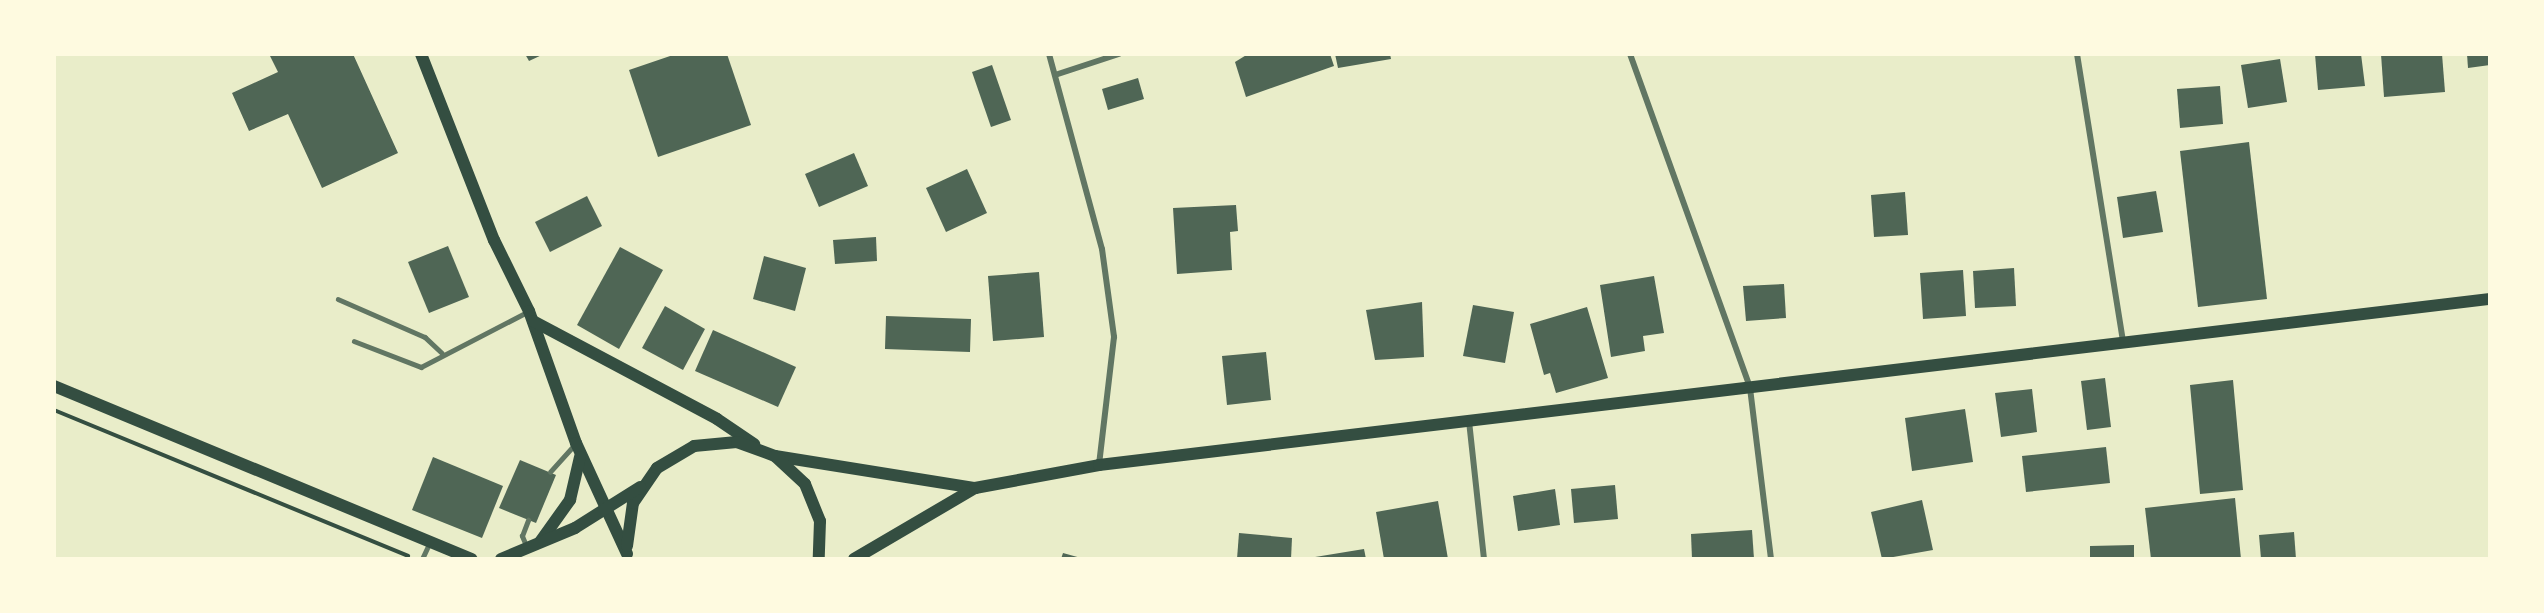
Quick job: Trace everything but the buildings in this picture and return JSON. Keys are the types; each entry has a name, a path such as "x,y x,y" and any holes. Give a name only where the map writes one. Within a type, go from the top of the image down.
{"main road":[{"path":"421,54 495,240 531,316 578,448 628,556"},
{"path":"854,559 975,488 1099,465 1750,388 2123,340 2490,299"},
{"path":"531,316 717,419 757,447 776,456 975,488"},
{"path":"54,386 429,544 472,559"},
{"path":"501,559 532,548 607,509 643,484 657,468 694,446 737,442 757,447"},
{"path":"532,548 570,500 578,448"},
{"path":"776,456 798,476 814,502 824,559"},
{"path":"628,556 629,514 643,484"},
{"path":"867,559 882,541"},
{"path":"819,559 821,542"}],"street":[{"path":"1049,54 1058,74 1102,249 1114,337 1099,465"},
{"path":"1058,74 1119,54"},
{"path":"1630,54 1750,388 1771,559"},
{"path":"2077,54 2111,239 2123,340"},
{"path":"1469,421 1484,559"}],"lane":[{"path":"338,299 425,337 442,353"},
{"path":"354,341 421,367 442,353 484,339 531,316"},
{"path":"550,472 564,450 578,448"},
{"path":"528,520 522,536 532,548"},
{"path":"422,559 429,544"}],"path":[{"path":"54,410 415,559"}]}
